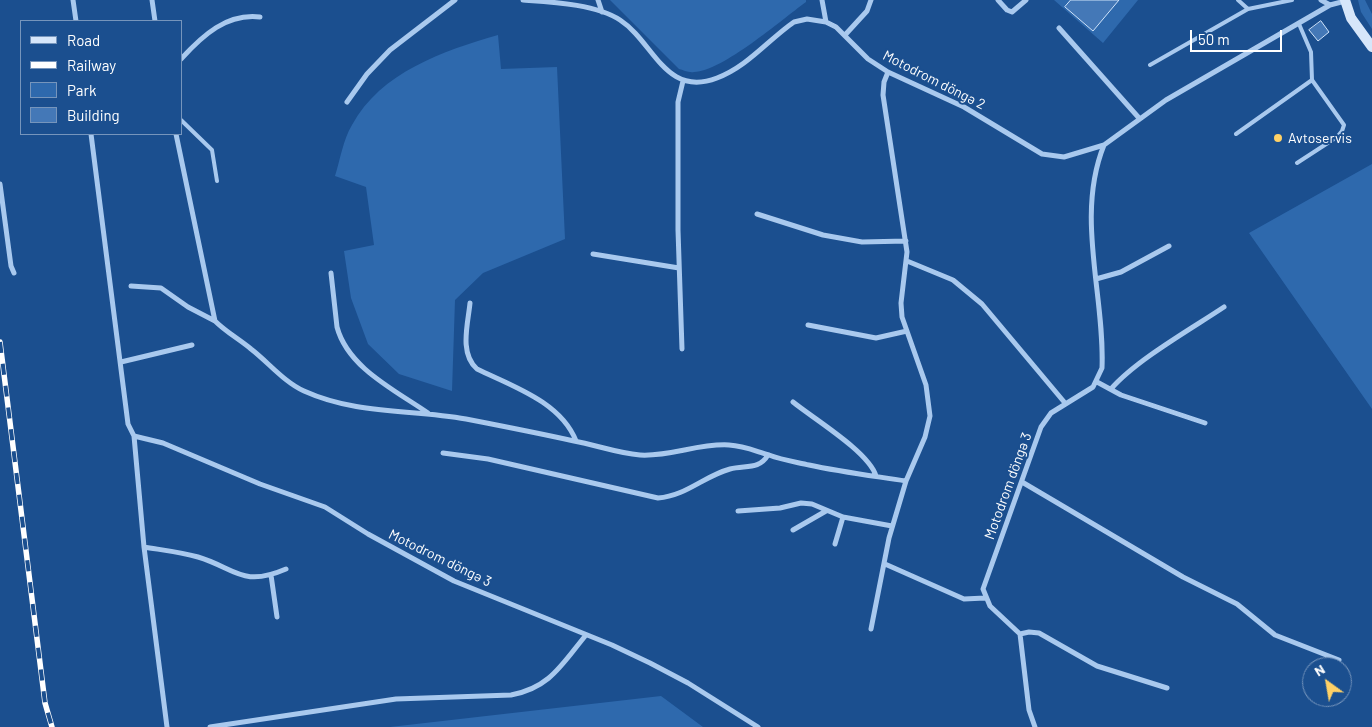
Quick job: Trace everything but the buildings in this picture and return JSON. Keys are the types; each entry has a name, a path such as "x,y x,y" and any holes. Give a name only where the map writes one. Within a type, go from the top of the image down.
{"main road":[{"path":"1345,1 1351,18 1372,47"}],"street":[{"path":"73,0 76,20"},
{"path":"152,0 155,20"},
{"path":"347,102 368,74 390,50 455,0"},
{"path":"523,0 539,0 602,12 619,19 666,70 683,80 701,82 731,72 794,22 807,19 826,22 822,0"},
{"path":"598,0 602,12"},
{"path":"845,35 867,11 871,0"},
{"path":"998,0 1007,10 1012,12 1026,0"},
{"path":"1321,0 1330,5"},
{"name":"Motodrom döngə 2","path":"826,22 845,35 868,58 888,72 964,107 1047,156 1064,157 1104,145 1139,118 1200,79 1330,5 1345,1"},
{"path":"182,58 207,34 225,23 245,15 260,17"},
{"path":"1059,28 1139,118"},
{"path":"871,629 892,526 906,481 925,437 930,416 926,385 902,317 901,302 907,261 906,241 883,95 884,82 888,72"},
{"path":"682,349 679,268 678,102 683,80"},
{"path":"91,135 128,424 134,436 144,547 167,727"},
{"path":"176,135 215,322"},
{"path":"1104,145 1097,162 1092,233 1103,355 1102,368 1097,382 1111,389 1206,423"},
{"path":"0,184 11,266 14,273"},
{"path":"757,214 822,235 862,242 906,241"},
{"path":"1096,279 1121,272 1169,246"},
{"path":"593,254 679,268"},
{"path":"907,261 954,280 982,304 1065,403"},
{"path":"331,273 339,336 354,359 372,375 428,413"},
{"path":"131,286 161,288 188,308 215,322 230,336 250,348 295,386 338,403 400,414 428,413 576,441 607,450 641,455 665,454 714,444 750,447 768,455 811,466 906,481"},
{"path":"470,303 466,352 470,362 477,369 541,402 565,421 576,441"},
{"path":"1111,389 1119,379 1142,362 1224,307"},
{"path":"808,325 876,338 907,331"},
{"path":"121,362 192,345"},
{"name":"Motodrom döngə 3","path":"985,598 984,582 1041,427 1051,413 1065,403 1087,392 1097,382"},
{"path":"793,402 862,455 874,469 876,476"},
{"name":"Motodrom döngə 3","path":"134,436 163,443 260,484 325,507 368,534 454,581 612,645 688,683 758,727"},
{"path":"443,453 488,459 658,498 670,497 686,492 722,472 758,466 768,455"},
{"path":"1022,482 1183,577 1238,604 1275,635 1330,657"},
{"path":"738,511 780,508 801,503 812,504 843,518 892,526"},
{"path":"794,530 826,511"},
{"path":"835,544 843,518"},
{"path":"144,547 200,558 240,576 271,575 286,569"},
{"path":"884,564 964,599 985,598 990,606 1020,634 1029,710 1035,727"},
{"path":"271,575 277,617"},
{"path":"1020,634 1029,632 1039,633 1097,666 1167,688"},
{"path":"210,727 396,699 511,695 529,692 544,683 586,635"}],"lane":[{"path":"1238,0 1248,9"},
{"path":"1150,65 1248,9 1292,0"},
{"path":"1297,163 1337,137 1344,125 1312,80 1311,52 1299,24"},
{"path":"1236,134 1312,80"},
{"path":"182,121 212,150 217,181"}],"green space":[{"path":"610,0 806,0 806,2 736,54 706,69 688,72 679,69"},
{"path":"1054,0 1138,0 1103,43"},
{"path":"1358,0 1365,0 1372,14 1372,29 1361,12"},
{"path":"498,35 501,69 557,67 565,239 483,273 455,300 452,391 399,374 368,344 351,298 344,251 374,245 366,187 335,176 344,144 352,125 364,107 379,91 396,77 415,66 456,48"},
{"path":"1372,164 1372,409 1249,233"},
{"path":"661,696 703,727 390,727"}],"railway":[{"path":"0,342 45,703 52,727"}],"place":[{"name":"Avtoservis","path":"1278,138"}]}
